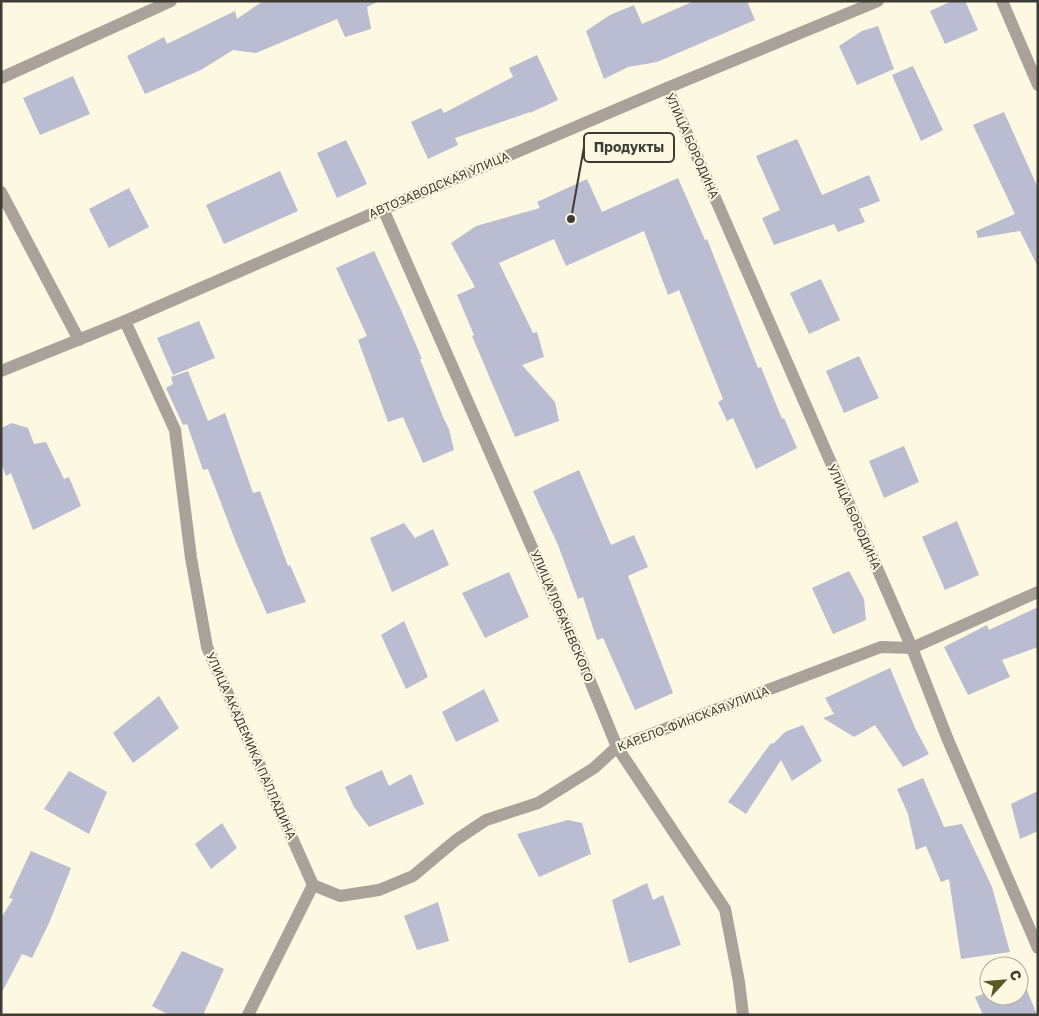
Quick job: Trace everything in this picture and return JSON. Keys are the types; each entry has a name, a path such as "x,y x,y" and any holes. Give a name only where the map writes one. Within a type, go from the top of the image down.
{"street":[{"path":"1,78 172,1"},
{"name":"АВТОЗАВОДСКАЯ УЛИЦА","path":"1,371 125,321 667,88 878,1"},
{"path":"1002,1 1038,84"},
{"name":"УЛИЦА БОРОДИНА","path":"667,88 912,648 948,740 1038,948"},
{"path":"1,192 79,340"},
{"name":"УЛИЦА ЛОБАЧЕВСКОГО","path":"383,209 581,659 617,747 724,909 739,982 743,1015"},
{"name":"УЛИЦА АКАДЕМИКА ПАЛЛАДИНА","path":"125,321 176,430 191,558 207,647 312,885"},
{"name":"КАРЕЛО-ФИНСКАЯ УЛИЦА","path":"312,885 340,896 379,890 413,876 456,840 486,820 538,803 594,768 617,747 881,647 912,648 1038,592"},
{"path":"248,1015 312,885"}],"building":[{"path":"263,1 379,1 367,7 371,29 345,37 337,19 256,53 233,50 201,70 145,94 127,56 164,37 167,44 235,11 237,19"},
{"path":"694,1 747,1 755,20 657,62 628,67 604,79 586,31 610,15 634,5 642,24"},
{"path":"952,1 965,1 978,30 945,44 930,11"},
{"path":"878,26 894,69 857,85 839,46 862,31"},
{"path":"537,55 558,100 530,113 455,138 458,145 428,159 411,122 441,108 444,113 513,77 509,68"},
{"path":"913,66 943,130 921,141 892,75"},
{"path":"73,76 90,114 40,135 23,98"},
{"path":"1004,112 1038,188 1038,267 1020,231 978,238 976,231 1015,214 973,125"},
{"path":"797,139 822,195 869,175 880,201 859,209 865,222 838,232 834,224 774,245 762,218 780,210 756,156"},
{"path":"346,140 367,184 337,198 317,153"},
{"path":"280,171 298,211 224,244 206,205"},
{"path":"678,178 705,240 707,239 758,368 761,367 782,419 784,418 797,448 756,469 733,418 727,421 718,402 723,399 679,290 668,295 644,231 566,266 554,239 499,263 533,333 537,332 544,357 522,365 555,402 559,421 515,437 472,336 474,335 457,295 475,287 451,243 476,226 540,208 537,202 587,179 602,212"},
{"path":"129,188 149,227 109,248 89,209"},
{"path":"374,251 422,359 420,359 449,429 454,450 423,463 403,417 388,422 358,340 367,336 336,268"},
{"path":"821,279 840,320 809,334 790,293"},
{"path":"199,321 215,358 173,375 157,338"},
{"path":"859,356 879,398 844,413 826,371"},
{"path":"188,371 208,421 225,413 253,493 260,491 288,566 290,565 306,602 267,614 237,545 208,469 203,470 187,424 183,425 166,388 173,384 171,377"},
{"path":"12,423 28,428 34,444 46,442 64,479 69,477 81,506 33,530 11,473 6,476 1,463 1,428"},
{"path":"904,446 919,482 884,498 869,461"},
{"path":"579,470 611,545 634,535 648,567 628,576 673,693 635,710 603,638 597,640 583,597 578,599 558,545 533,491"},
{"path":"957,521 979,575 945,590 922,537"},
{"path":"404,523 415,538 433,529 449,565 392,592 370,538"},
{"path":"849,571 864,599 866,620 833,634 812,588"},
{"path":"509,572 529,617 485,638 462,593"},
{"path":"1038,607 1038,647 1002,660 1010,677 968,695 944,647 987,625 989,630"},
{"path":"404,621 428,677 406,689 381,635"},
{"path":"890,668 916,730 929,754 903,767 875,725 854,737 823,718 834,714 825,698"},
{"path":"484,689 499,721 456,742 442,712"},
{"path":"159,696 179,728 133,763 113,733"},
{"path":"803,725 822,761 792,781 781,760 746,814 728,802 771,743 773,744 785,732"},
{"path":"382,770 389,786 411,774 424,804 369,827 354,807 345,787"},
{"path":"69,771 107,792 89,834 44,809"},
{"path":"923,778 944,827 962,824 992,887 1010,952 961,959 949,879 941,882 926,846 916,850 908,814 897,789"},
{"path":"1038,791 1038,831 1020,839 1011,804"},
{"path":"568,820 582,823 591,854 539,877 517,834"},
{"path":"222,823 237,848 211,869 195,844"},
{"path":"31,851 71,868 49,923 32,958 22,954 1,994 1,918 13,899 9,898"},
{"path":"647,883 653,900 663,895 681,945 629,963 612,900"},
{"path":"438,902 449,941 417,950 404,916"},
{"path":"182,951 224,969 203,1015 169,1015 152,1006"},
{"path":"1029,995 1037,1015 983,1015 979,1006 1029,1006"},
{"path":"979,996 979,1006 975,997"}],"place":[{"name":"Продукты","path":"571,219"}]}
